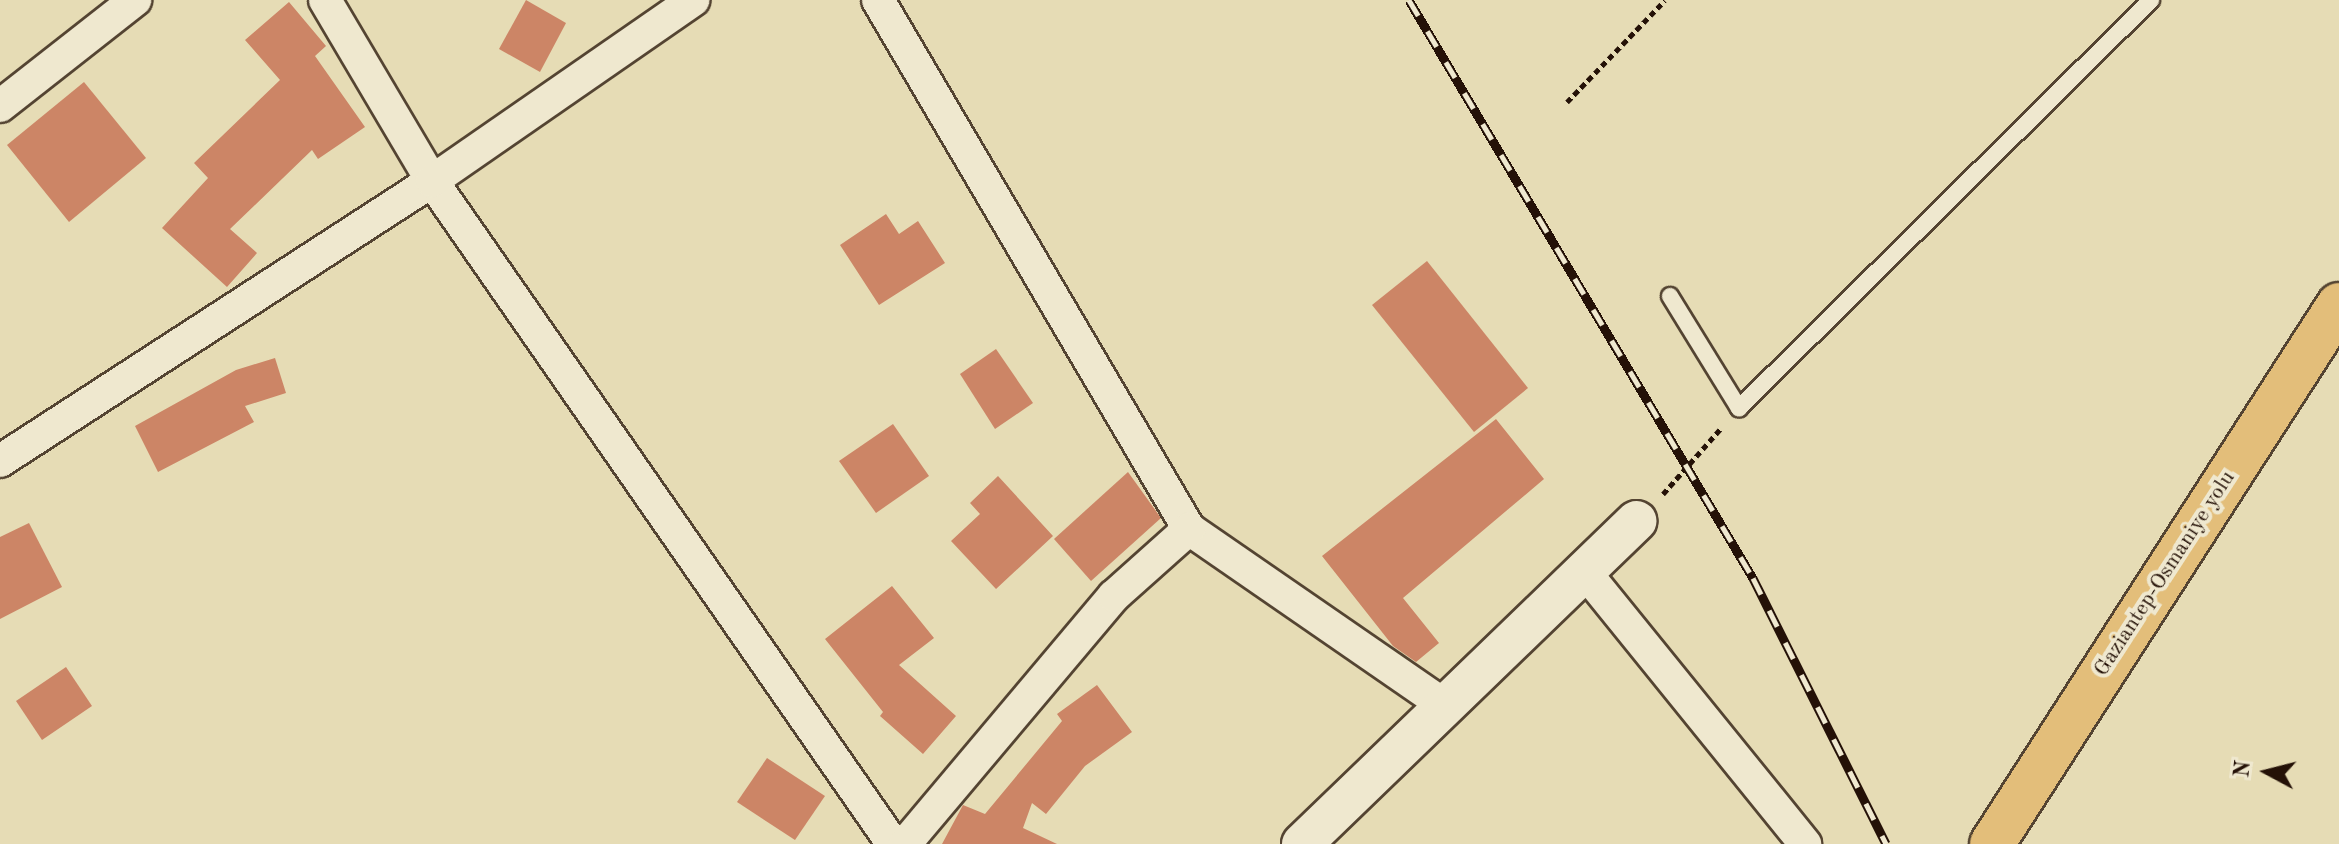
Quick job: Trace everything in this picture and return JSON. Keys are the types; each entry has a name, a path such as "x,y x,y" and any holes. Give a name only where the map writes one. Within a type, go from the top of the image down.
{"main road":[{"name":"Gaziantep-Osmaniye yolu","path":"2000,831 2339,305"}],"street":[{"path":"0,106 135,0"},
{"path":"325,0 432,181 893,844"},
{"path":"0,461 432,181 693,0"},
{"path":"878,0 1189,529 1446,706"},
{"path":"1302,844 1637,521"},
{"path":"905,844 1114,596 1189,529"},
{"path":"1585,572 1805,844"}],"lane":[{"path":"1670,296 1739,408 2151,0"}],"path":[{"path":"1567,102 1665,0"},
{"path":"1637,521 1739,408"}],"building":[{"path":"526,0 566,23 540,72 499,49"},
{"path":"289,2 326,46 315,56 365,127 318,159 312,150 230,229 257,253 227,287 162,228 208,178 194,163 280,80 245,40"},
{"path":"84,82 146,158 69,222 7,145"},
{"path":"886,214 899,234 918,221 945,263 879,305 840,245"},
{"path":"1427,261 1528,388 1474,432 1372,305"},
{"path":"996,349 1033,403 995,429 960,374"},
{"path":"275,358 286,393 245,406 254,422 158,472 135,426 236,370"},
{"path":"1496,419 1544,479 1403,598 1439,643 1416,662 1393,646 1322,556"},
{"path":"893,424 929,476 876,513 839,461"},
{"path":"1128,472 1161,518 1091,581 1054,539"},
{"path":"998,476 1053,536 996,589 951,541 980,514 970,503"},
{"path":"29,523 62,587 0,619 0,537"},
{"path":"892,586 934,638 899,665 956,716 923,754 880,716 883,712 825,639"},
{"path":"66,667 92,706 42,740 16,701"},
{"path":"1097,685 1132,732 1085,766 1046,814 1032,803 1023,828 1057,844 942,844 963,805 985,814 1062,721 1057,714"},
{"path":"767,758 825,796 795,840 737,802"}],"railway":[{"path":"1409,0 1753,578 1886,844"}]}
